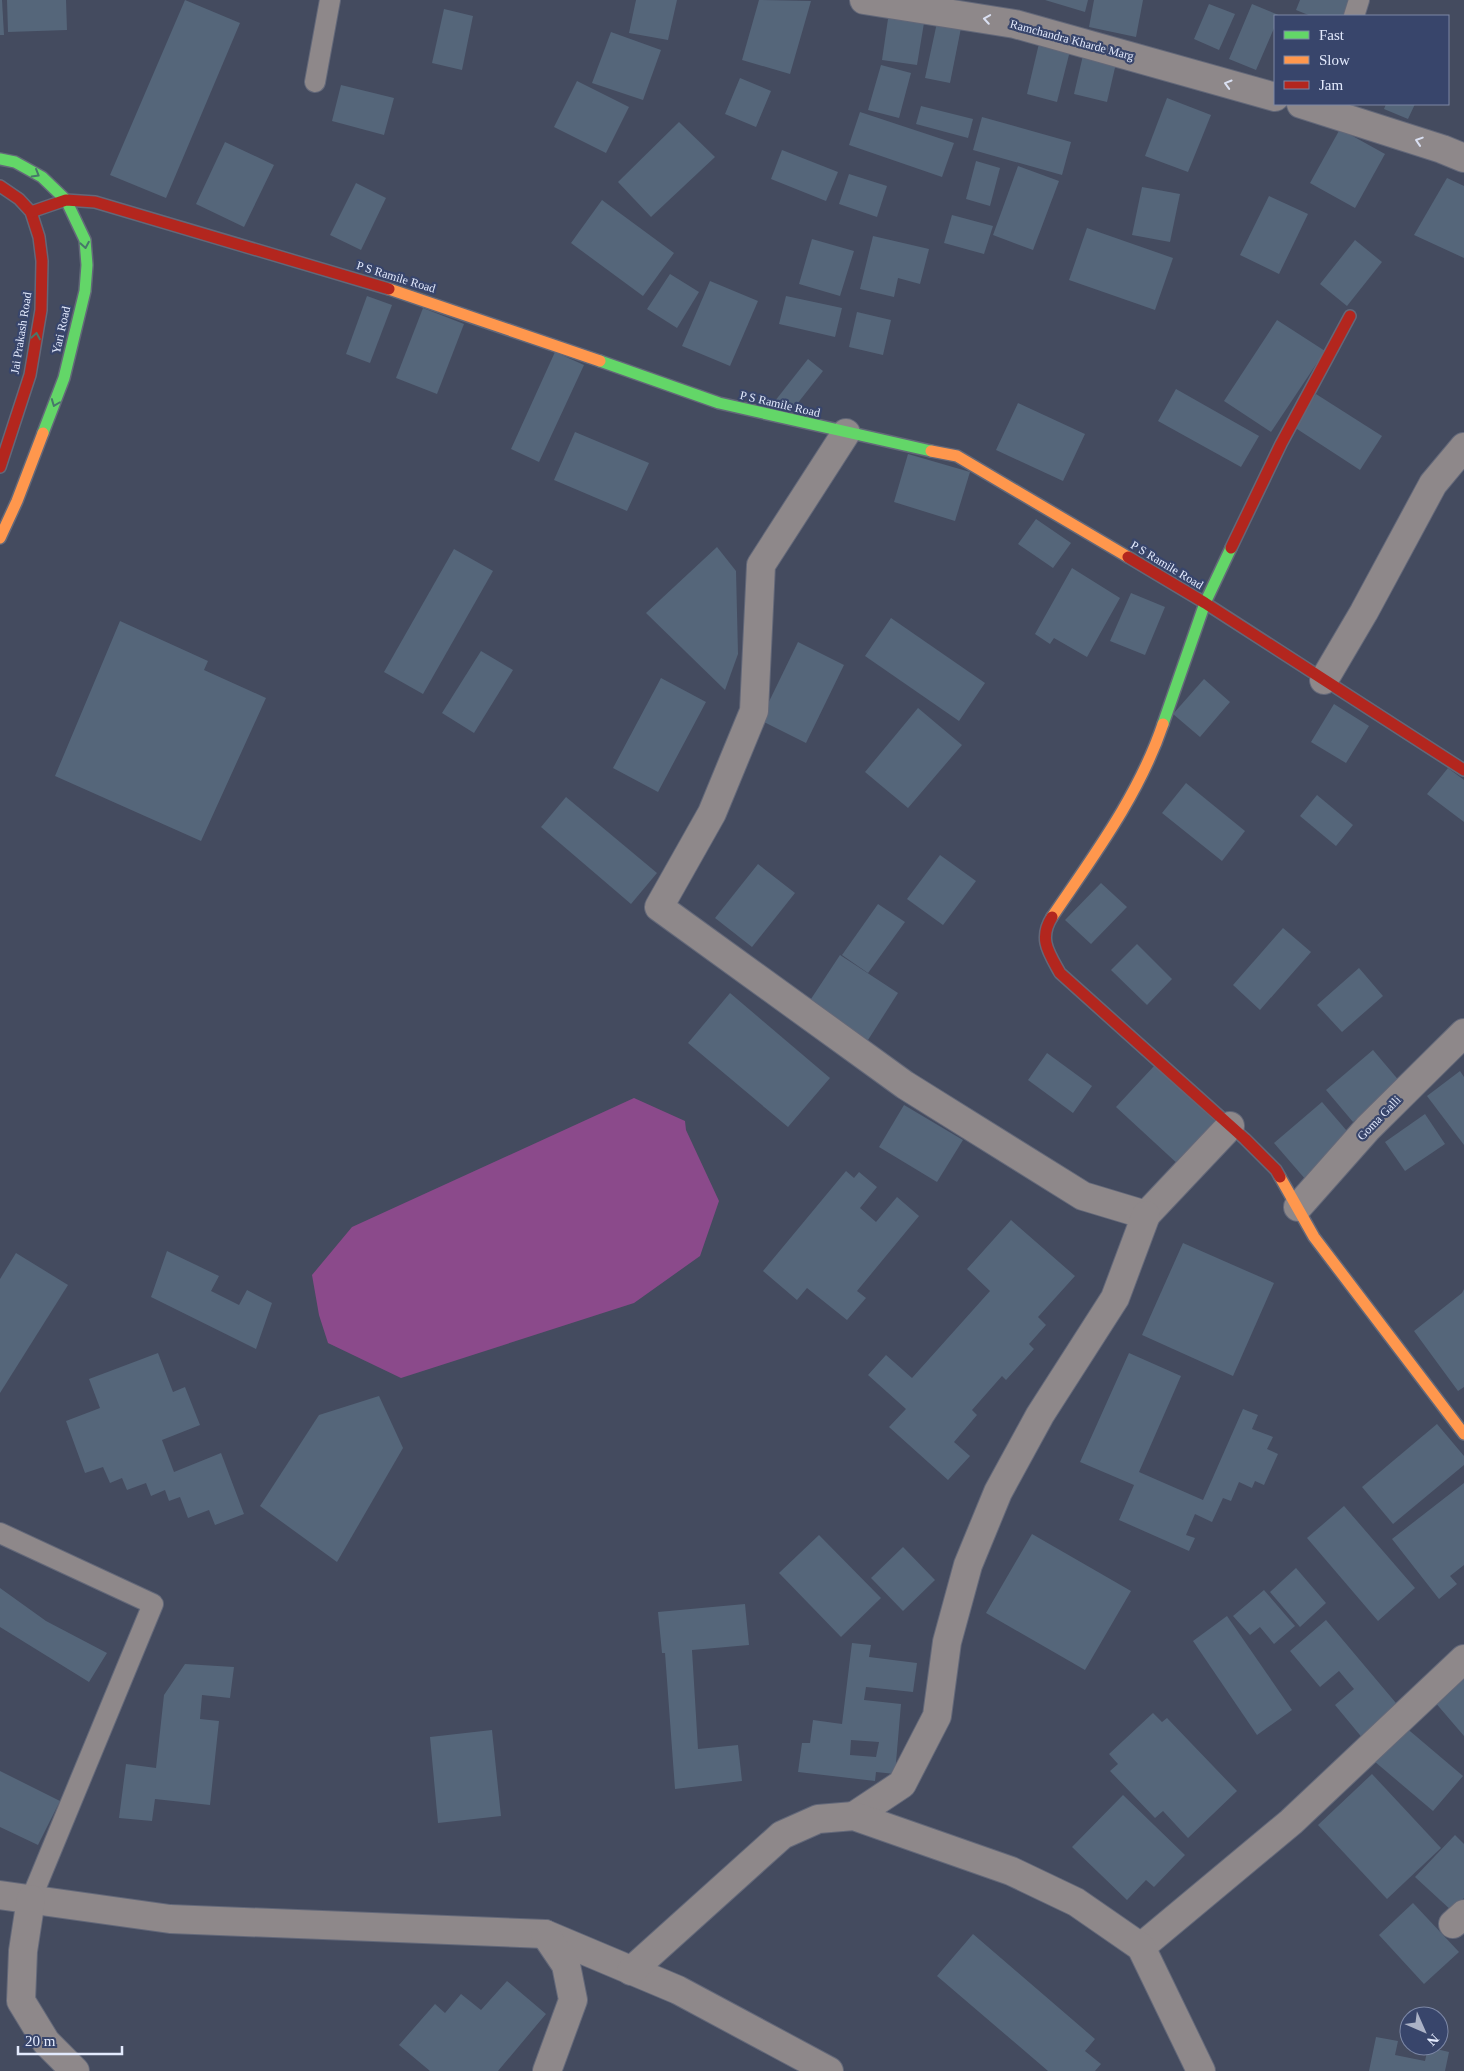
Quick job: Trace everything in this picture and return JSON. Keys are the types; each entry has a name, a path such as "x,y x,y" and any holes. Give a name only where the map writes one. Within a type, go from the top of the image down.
{"street":[{"name":"Ramchandra Kharde Marg","path":"864,0 1015,24 1274,97"},
{"path":"1308,105 1330,108 1464,158"},
{"name":"Yari Road","path":"0,159 15,162 42,178 66,200 85,240 87,265 85,291 64,378 18,501 0,538"},
{"name":"Jai Prakash Road","path":"0,186 18,199 31,212 39,237 42,261 41,310 30,375 0,467"},
{"name":"P S Ramile Road","path":"31,212 66,200 94,202 414,296 719,404 957,456 1205,603 1464,770"},
{"path":"1350,316 1281,444 1205,603 1157,742 1124,810 1047,924 1045,946 1060,973 1230,1126 1276,1170 1314,1237 1464,1434"},
{"path":"846,433 761,565 754,711 712,813 659,907 905,1085 1083,1196 1146,1215"},
{"path":"1324,680 1364,612 1434,484 1464,447"},
{"name":"Goma Galli","path":"1298,1207 1368,1128 1464,1033"},
{"path":"854,1816 902,1784 937,1716 947,1642 972,1556 998,1492 1040,1415 1115,1298 1146,1215 1230,1126"},
{"path":"1141,1947 1291,1822 1464,1659"},
{"path":"631,1971 782,1835 818,1819 854,1816 1011,1871 1076,1902 1141,1947 1201,2071"},
{"path":"0,1895 170,1919 545,1934 678,1990 829,2071"},
{"path":"31,1900 23,1951 21,2001 46,2042 76,2071"},
{"path":"545,1934 566,1965 574,2000 547,2071"}],"lane":[{"path":"315,82 330,0"},
{"path":"1354,15 1359,0"},
{"path":"0,1533 153,1604 31,1900"}],"shaded area":[{"path":"634,1098 685,1121 686,1130 719,1201 700,1256 634,1303 401,1378 328,1343 319,1315 312,1275 352,1227"}],"building":[{"path":"0,0 2,0 4,35 0,35"},
{"path":"7,0 66,0 67,30 8,32"},
{"path":"185,0 240,23 166,198 110,175"},
{"path":"636,0 677,0 668,40 629,33"},
{"path":"759,0 811,1 790,74 742,60"},
{"path":"1045,0 1088,0 1085,12"},
{"path":"1094,0 1143,0 1136,37 1089,27"},
{"path":"1300,0 1354,0 1347,15 1308,15 1296,10"},
{"path":"1209,4 1235,14 1219,50 1194,39"},
{"path":"1252,4 1279,15 1274,15 1274,28 1256,70 1229,59"},
{"path":"444,9 473,16 462,70 432,63"},
{"path":"889,12 925,17 917,65 882,60"},
{"path":"938,18 962,23 950,83 925,78"},
{"path":"611,32 661,50 643,100 592,83"},
{"path":"1041,35 1072,43 1057,102 1027,94"},
{"path":"1084,51 1117,59 1107,102 1074,94"},
{"path":"881,65 911,73 899,118 868,110"},
{"path":"740,78 771,91 756,127 725,114"},
{"path":"577,81 629,107 606,153 554,127"},
{"path":"341,85 394,98 384,135 332,121"},
{"path":"1167,98 1211,115 1188,172 1145,156"},
{"path":"1386,105 1415,105 1408,119 1384,109"},
{"path":"921,106 973,119 968,138 916,124"},
{"path":"860,112 954,143 942,177 849,145"},
{"path":"982,117 1071,142 1062,175 973,150"},
{"path":"679,122 715,157 651,217 618,182"},
{"path":"1340,129 1385,154 1355,208 1310,183"},
{"path":"225,142 274,165 244,227 196,204"},
{"path":"782,150 838,172 826,201 771,179"},
{"path":"976,161 1000,168 990,206 966,199"},
{"path":"1018,166 1059,181 1033,250 993,235"},
{"path":"849,174 887,186 877,217 839,204"},
{"path":"1447,178 1464,186 1464,258 1414,235"},
{"path":"356,183 386,198 361,250 330,235"},
{"path":"1142,187 1180,194 1170,242 1132,235"},
{"path":"1269,196 1308,214 1279,274 1240,255"},
{"path":"602,200 674,253 643,296 571,243"},
{"path":"952,215 993,226 984,254 944,243"},
{"path":"1087,228 1173,258 1155,310 1069,280"},
{"path":"873,236 929,249 920,284 898,278 894,297 860,289"},
{"path":"812,239 854,251 840,296 799,284"},
{"path":"1355,240 1382,262 1347,306 1320,284"},
{"path":"670,274 699,292 677,328 647,309"},
{"path":"710,281 758,301 730,366 682,346"},
{"path":"367,296 392,305 370,363 346,354"},
{"path":"786,296 842,308 835,337 779,324"},
{"path":"423,308 464,324 437,394 396,378"},
{"path":"857,312 891,320 883,355 849,347"},
{"path":"1277,320 1325,351 1271,432 1224,401"},
{"path":"555,352 584,365 539,462 511,449"},
{"path":"808,359 823,371 786,418 771,406"},
{"path":"1176,389 1259,436 1241,467 1158,421"},
{"path":"1316,394 1382,436 1360,470 1294,427"},
{"path":"1018,403 1085,434 1063,481 996,450"},
{"path":"575,432 649,463 627,511 554,480"},
{"path":"908,454 970,472 955,521 894,502"},
{"path":"1036,519 1071,543 1053,568 1018,544"},
{"path":"717,547 736,571 738,654 725,690 646,613"},
{"path":"454,549 493,571 423,694 384,672"},
{"path":"1072,568 1120,598 1087,657 1054,638 1050,644 1035,634"},
{"path":"1131,593 1165,607 1145,655 1110,641"},
{"path":"891,618 985,683 959,721 865,656"},
{"path":"120,621 208,661 204,670 266,698 201,841 55,776"},
{"path":"798,642 844,665 806,743 760,720"},
{"path":"481,651 513,670 474,733 442,713"},
{"path":"661,678 706,702 658,792 613,768"},
{"path":"1204,679 1230,702 1200,737 1173,714"},
{"path":"1334,704 1369,726 1346,763 1311,742"},
{"path":"918,708 962,745 908,808 865,772"},
{"path":"1448,768 1464,780 1464,822 1427,794"},
{"path":"1186,783 1245,831 1222,861 1162,813"},
{"path":"1317,795 1353,825 1336,846 1300,816"},
{"path":"566,797 657,873 631,904 541,827"},
{"path":"940,855 976,881 943,925 907,899"},
{"path":"758,864 795,893 752,947 715,918"},
{"path":"1101,883 1127,907 1091,944 1065,920"},
{"path":"878,904 905,922 868,973 842,955"},
{"path":"1283,928 1311,952 1260,1010 1233,985"},
{"path":"1137,944 1172,979 1147,1005 1111,970"},
{"path":"840,955 898,993 868,1040 809,1002"},
{"path":"1359,968 1383,996 1342,1032 1317,1005"},
{"path":"730,993 830,1078 788,1127 688,1043"},
{"path":"1373,1050 1401,1083 1353,1122 1326,1090"},
{"path":"1047,1053 1092,1086 1073,1113 1028,1080"},
{"path":"1155,1065 1219,1125 1180,1166 1116,1107"},
{"path":"1460,1071 1464,1077 1464,1145 1427,1096"},
{"path":"1322,1102 1353,1138 1306,1180 1274,1143"},
{"path":"904,1105 963,1140 937,1182 879,1147"},
{"path":"1425,1114 1445,1144 1405,1171 1385,1142"},
{"path":"846,1171 854,1178 859,1172 877,1187 860,1208 876,1222 897,1197 919,1216 857,1291 866,1298 847,1320 807,1288 797,1300 763,1271"},
{"path":"1011,1220 1075,1276 1038,1317 1046,1325 1029,1344 1034,1349 1006,1380 1002,1376 972,1410 977,1415 954,1442 970,1456 948,1480 889,1427 906,1409 868,1375 886,1355 912,1378 990,1291 967,1269"},
{"path":"1183,1243 1274,1283 1233,1376 1142,1335"},
{"path":"167,1251 219,1276 211,1291 239,1305 247,1290 272,1303 256,1349 151,1297"},
{"path":"16,1253 68,1285 0,1393 0,1279"},
{"path":"1464,1289 1464,1387 1458,1391 1414,1331 1462,1293"},
{"path":"158,1353 173,1392 185,1387 200,1425 162,1440 174,1472 221,1453 244,1514 215,1525 209,1510 188,1518 180,1497 169,1501 165,1490 151,1496 146,1483 127,1490 122,1478 110,1483 103,1467 85,1473 66,1421 100,1408 89,1379"},
{"path":"1129,1353 1181,1376 1139,1472 1203,1500 1243,1409 1258,1415 1252,1429 1273,1437 1267,1449 1278,1454 1264,1485 1255,1481 1252,1488 1239,1482 1231,1501 1223,1498 1212,1522 1195,1514 1186,1535 1195,1538 1189,1551 1119,1520 1134,1485 1080,1462"},
{"path":"379,1396 403,1448 337,1562 260,1506 319,1415"},
{"path":"1437,1424 1464,1456 1464,1465 1393,1524 1362,1487"},
{"path":"1464,1483 1464,1565 1450,1576 1457,1584 1439,1599 1392,1539"},
{"path":"1344,1506 1415,1588 1378,1621 1307,1538"},
{"path":"1032,1534 1131,1591 1085,1670 986,1613"},
{"path":"819,1535 881,1598 841,1637 779,1573"},
{"path":"903,1547 935,1580 903,1611 871,1578"},
{"path":"1296,1568 1326,1603 1300,1627 1270,1592"},
{"path":"0,1588 46,1621 107,1653 89,1682 0,1627"},
{"path":"1264,1590 1295,1626 1274,1644 1260,1627 1250,1635 1233,1616"},
{"path":"745,1604 749,1645 692,1650 698,1749 738,1745 742,1781 675,1789 665,1653 662,1653 658,1612"},
{"path":"1227,1616 1292,1710 1257,1735 1193,1641"},
{"path":"1326,1620 1401,1709 1364,1740 1335,1705 1354,1689 1339,1671 1320,1687 1290,1651"},
{"path":"852,1643 871,1645 869,1657 917,1663 913,1692 866,1687 864,1700 901,1704 895,1774 876,1772 875,1781 798,1772 802,1743 810,1743 813,1720 842,1724","holes":["851,1740 879,1742 876,1757 850,1755"]},
{"path":"185,1664 234,1667 230,1698 202,1695 200,1719 219,1721 210,1805 155,1799 152,1821 119,1818 126,1764 156,1768 164,1695"},
{"path":"1464,1675 1464,1736 1434,1701"},
{"path":"1153,1713 1162,1722 1167,1718 1237,1791 1188,1838 1163,1811 1155,1818 1110,1771 1118,1764 1109,1754"},
{"path":"1404,1726 1463,1776 1433,1811 1374,1761"},
{"path":"492,1730 501,1816 438,1823 430,1737"},
{"path":"0,1771 60,1801 38,1845 0,1827"},
{"path":"1372,1774 1441,1848 1387,1899 1318,1825"},
{"path":"1123,1795 1185,1855 1154,1887 1146,1880 1127,1900 1072,1847"},
{"path":"1455,1835 1464,1844 1464,1898 1452,1911 1415,1877"},
{"path":"1413,1903 1459,1952 1424,1984 1379,1935"},
{"path":"973,1934 1095,2039 1085,2051 1101,2064 1095,2071 1048,2071 937,1976"},
{"path":"507,1981 546,2014 498,2071 430,2071 399,2045 435,2004 445,2013 461,1994 481,2010"},
{"path":"1376,2037 1398,2041 1395,2055 1425,2061 1426,2056 1448,2056 1445,2071 1369,2071"}],"traffic: fast":[{"path":"0,159 15,162 42,177 66,200 85,240 87,265 85,291 64,378 43,433"},
{"path":"600,361 719,403 931,451"},
{"path":"1163,724 1205,603 1231,548"}],"traffic: slow":[{"path":"389,289 600,361"},
{"path":"0,538 17,501 43,433"},
{"path":"931,451 957,456 1128,557"},
{"path":"1052,917 1128,800 1153,750 1163,724"},
{"path":"1280,1177 1314,1237 1464,1434"}],"traffic: jam":[{"path":"0,186 19,199 31,212 39,237 42,261 41,310 30,375 0,467"},
{"path":"31,212 66,200 95,202 389,289"},
{"path":"1231,548 1281,444 1350,316"},
{"path":"1128,557 1205,603 1464,770"},
{"path":"1052,917 1045,939 1049,952 1060,973 1245,1139 1276,1170 1280,1177"}]}
